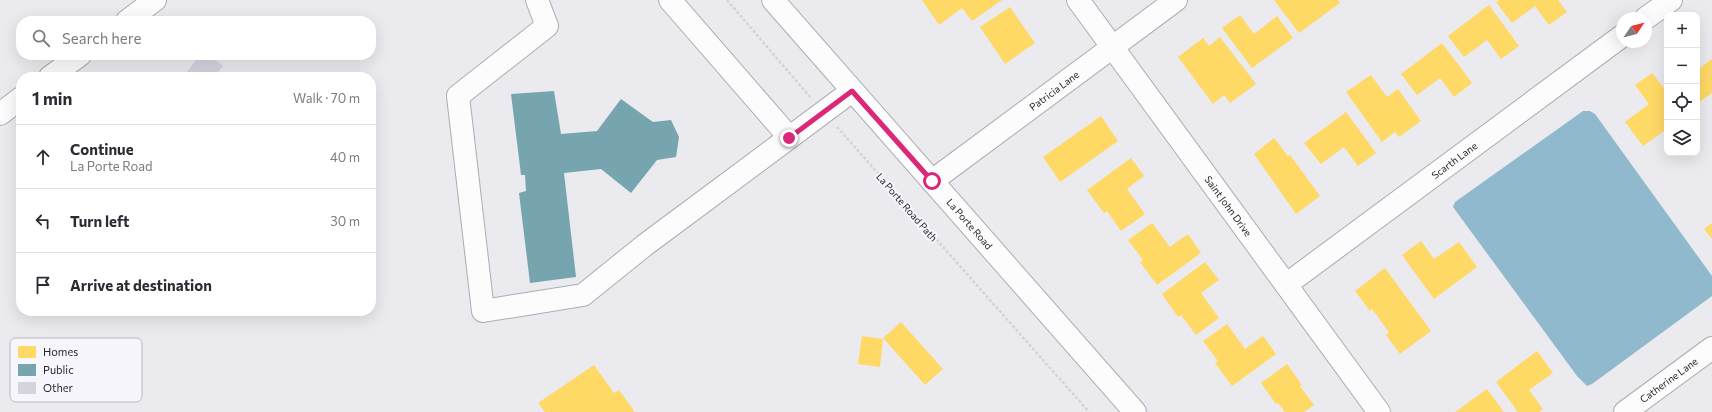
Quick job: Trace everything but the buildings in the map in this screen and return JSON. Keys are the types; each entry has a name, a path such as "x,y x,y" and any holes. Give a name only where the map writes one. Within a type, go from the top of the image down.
{"street":[{"path":"134,16 155,0"},
{"path":"537,0 547,26 458,96 483,311 583,295 644,245 852,91"},
{"path":"670,0 789,138"},
{"name":"La Porte Road","path":"773,0 1135,412"},
{"name":"Saint John Drive","path":"1078,0 1287,284 1379,412"},
{"name":"Patricia Lane","path":"932,181 1176,0"},
{"path":"1652,14 1671,0"},
{"name":"Scarth Lane","path":"1287,284 1616,40"},
{"path":"57,72 73,60"},
{"path":"0,114 16,102"},
{"name":"Catherine Lane","path":"1625,412 1712,348"}],"path":[{"name":"La Porte Road Path","path":"727,0 1089,412"}],"water":[{"path":"1583,111 1590,111 1595,114 1712,276 1712,296 1592,384 1587,386 1577,376 1453,207 1455,202"}],"route":[{"path":"789,138 852,91 932,181"}]}
